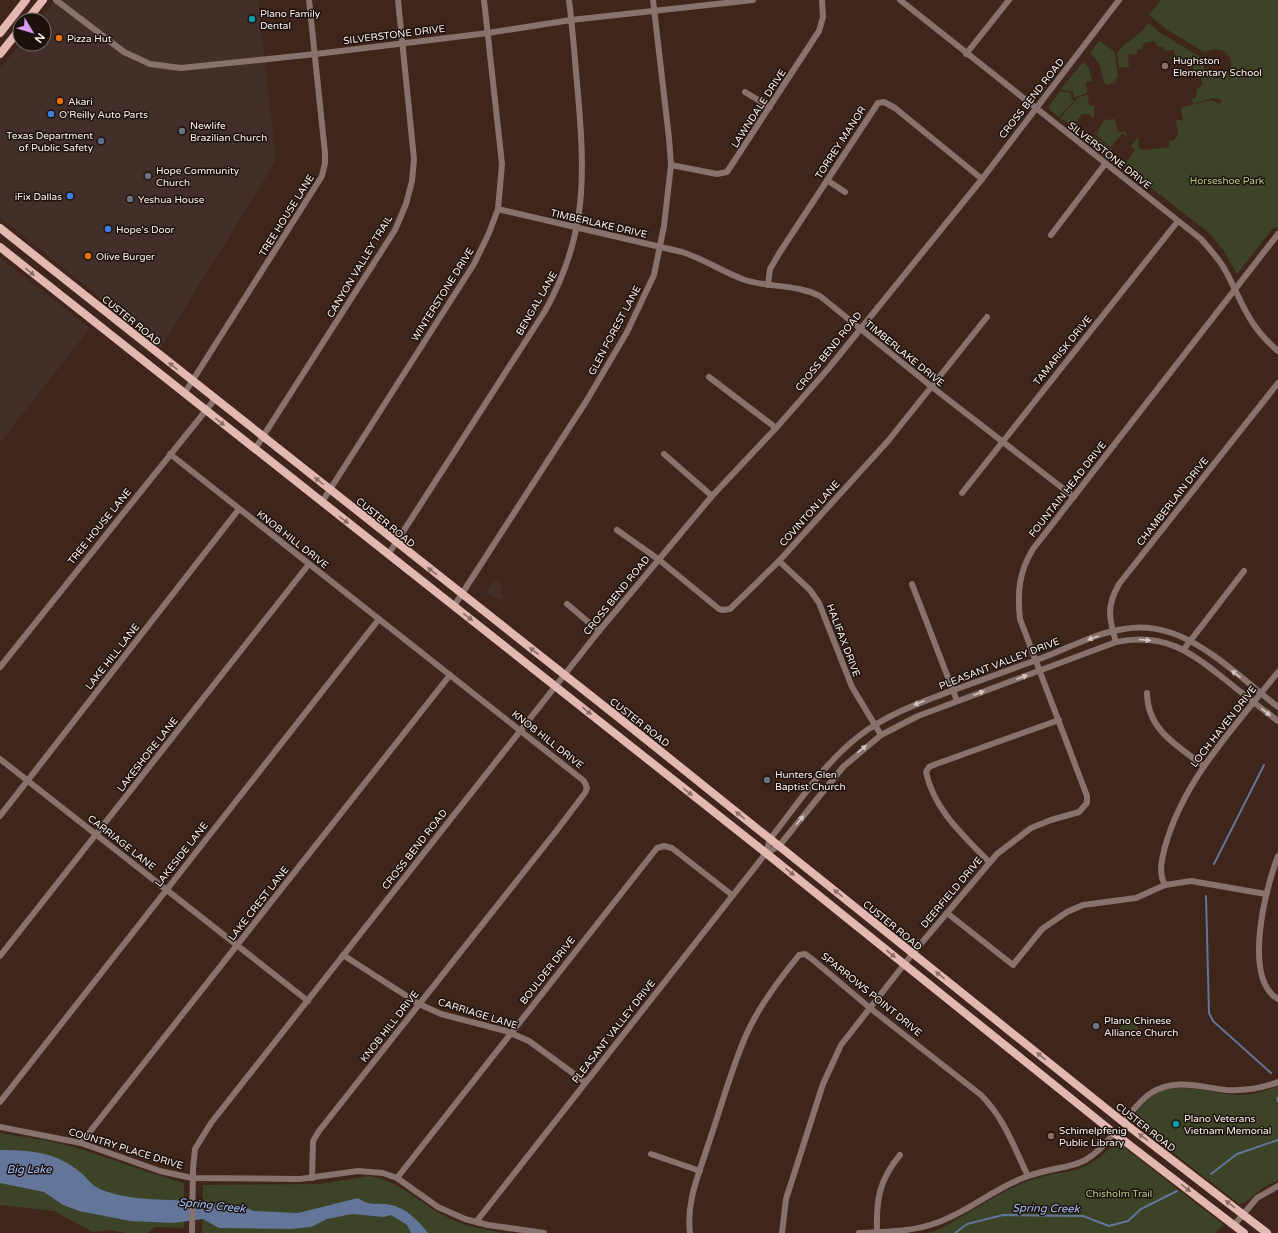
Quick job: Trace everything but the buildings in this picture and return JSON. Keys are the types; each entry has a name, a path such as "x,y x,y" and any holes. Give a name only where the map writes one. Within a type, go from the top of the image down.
{"main road":[{"path":"0,33 26,0"},
{"path":"33,12 43,0"},
{"path":"0,54 12,39"},
{"name":"CUSTER ROAD","path":"0,228 396,543 565,675 1123,1122 1267,1233"},
{"path":"0,247 766,853 1114,1133 1244,1233"},
{"path":"1114,1133 1123,1122"}],"street":[{"name":"SILVERSTONE DRIVE","path":"56,0 124,52 138,59 160,66 181,68 316,54 488,33 571,20 753,0"},
{"name":"TREE HOUSE LANE","path":"184,394 322,176 325,152 316,54 309,0"},
{"name":"CANYON VALLEY TRAIL","path":"255,449 264,438 395,230 406,204 412,181 414,159 404,43 398,0"},
{"name":"WINTERSTONE DRIVE","path":"322,502 474,264 489,233 498,209 501,183 501,147 484,0"},
{"name":"BENGAL LANE","path":"388,554 545,311 565,271 577,228 583,165 569,0"},
{"name":"GLEN FOREST LANE","path":"454,606 587,400 627,332 652,280 660,247 670,165 669,138 653,0"},
{"name":"LAWNDALE DRIVE","path":"670,165 717,174 727,172 819,31 823,16 822,0"},
{"name":"SILVERSTONE DRIVE","path":"900,0 966,54 1201,239 1224,268 1243,310 1252,323 1266,340 1278,350"},
{"path":"966,54 1008,0"},
{"name":"CROSS BEND ROAD","path":"192,1230 192,1178 195,1149 201,1137 599,631 712,496 776,428 828,369 982,179 1119,0"},
{"path":"745,92 770,107"},
{"name":"TORREY MANOR","path":"768,284 770,269 777,257 878,103 884,102 895,108 982,179"},
{"path":"1051,235 1105,164"},
{"path":"827,180 845,192"},
{"name":"TIMBERLAKE DRIVE","path":"498,209 694,256 745,280 810,291 820,296 932,387 1074,497"},
{"name":"TAMARISK DRIVE","path":"962,492 1178,221"},
{"name":"FOUNTAIN HEAD DRIVE","path":"1087,796 1041,670 1020,619 1019,587 1021,573 1033,549 1278,234"},
{"name":"COVINTON LANE","path":"617,530 658,559 712,604 723,610 730,609 779,561 888,441 987,317"},
{"path":"709,377 776,428"},
{"name":"CHAMBERLAIN DRIVE","path":"1116,642 1109,611 1114,593 1119,584 1278,383"},
{"name":"TREE HOUSE LANE","path":"0,667 206,411 214,399"},
{"name":"KNOB HILL DRIVE","path":"170,454 584,781 587,788 585,793 319,1131 313,1141 312,1178"},
{"path":"664,454 712,496"},
{"name":"LAKE HILL LANE","path":"0,816 239,509"},
{"name":"HALIFAX DRIVE","path":"779,561 810,590 819,603 852,687 881,735"},
{"name":"LAKESHORE LANE","path":"0,956 309,564"},
{"path":"1184,649 1244,571"},
{"path":"912,584 958,701"},
{"path":"567,604 599,631"},
{"name":"LAKESIDE LANE","path":"0,1102 379,619"},
{"name":"PLEASANT VALLEY DRIVE","path":"766,853 770,839 826,769 859,737 875,726 912,706 1113,631 1152,628 1172,633 1190,641 1205,650 1278,707"},
{"name":"PLEASANT VALLEY DRIVE","path":"476,1222 766,853 779,846 834,776 855,756 881,735 913,718 1116,642 1139,639 1158,641 1184,649 1278,721"},
{"name":"LOCH HAVEN DRIVE","path":"1165,885 1161,874 1162,858 1167,838 1176,815 1204,766 1278,672"},
{"name":"LAKE CREST LANE","path":"81,1143 238,946 450,675"},
{"path":"1147,694 1150,715 1157,728 1204,766"},
{"path":"990,862 950,822 941,809 926,772 929,767 936,764 1059,720"},
{"name":"CARRIAGE LANE","path":"0,759 308,1001"},
{"path":"826,769 834,776"},
{"name":"DEERFIELD DRIVE","path":"782,1233 786,1199 823,1084 842,1045 913,953 990,862 1013,840 1031,828 1051,820 1079,812 1087,803 1087,796"},
{"name":"BOULDER DRIVE","path":"397,1178 657,848 664,846 672,848 732,895"},
{"path":"1278,856 1266,894 1260,925 1261,966 1265,985 1270,993 1278,999"},
{"path":"947,913 1012,966 1042,929 1067,912 1088,904 1136,898 1165,885 1176,882 1192,881 1266,894"},
{"name":"SPARROWS POINT DRIVE","path":"690,1233 689,1207 737,1059 747,1033 763,1004 799,955 805,954 812,959 870,1008 981,1094 994,1108 1002,1120 1028,1176"},
{"name":"CARRIAGE LANE","path":"343,955 419,1004 441,1014 511,1033 528,1041 585,1082"},
{"path":"1123,1122 1141,1101 1161,1087 1180,1084 1227,1090 1245,1090 1278,1082"},
{"name":"COUNTRY PLACE DRIVE","path":"0,1127 81,1143 160,1171 192,1178 226,1180 300,1179 358,1171 383,1173 397,1178 438,1207 476,1222 544,1233"},
{"path":"859,1233 903,1232 938,1223 1028,1176 1071,1166 1084,1161 1095,1155 1114,1133"},
{"path":"651,1154 700,1171"},
{"path":"877,1232 876,1206 884,1177 900,1155"},
{"path":"1234,1225 1256,1198 1266,1191 1278,1186"}],"shaded area":[{"path":"55,0 258,0 276,161 161,347 0,217 0,69 14,52 52,52 52,12 45,12"},
{"path":"0,258 90,328 0,443"},
{"path":"494,580 504,586 500,592 505,595 501,601 486,592"}],"green space":[{"name":"Horseshoe Park","path":"1161,0 1278,0 1278,228 1277,229 1274,227 1237,274 1224,251 1208,232 1118,162 1119,160 1125,164 1135,150 1131,146 1138,137 1139,148 1144,150 1169,147 1169,141 1174,140 1178,135 1176,120 1183,120 1181,109 1183,107 1212,100 1219,104 1222,100 1213,98 1193,104 1192,98 1196,98 1197,89 1202,85 1201,78 1195,76 1193,67 1188,68 1187,60 1175,60 1174,50 1165,51 1164,47 1157,46 1154,41 1144,43 1141,49 1137,50 1137,54 1128,55 1129,67 1119,68 1117,53 1145,28 1148,23 1162,34 1199,56 1207,74 1213,77 1222,77 1231,70 1231,59 1224,51 1215,49 1204,52 1166,29 1149,15"},
{"path":"1099,41 1115,52 1118,78 1116,78 1116,83 1107,85 1104,82 1099,63 1090,53"},
{"path":"1083,62 1089,68 1092,81 1086,82 1087,93 1074,98 1073,91 1060,90"},
{"path":"1060,91 1071,93 1071,98 1074,101 1059,117 1050,110 1049,106"},
{"path":"1088,95 1089,106 1094,105 1094,118 1088,114 1082,114 1072,126 1060,118 1079,97"},
{"path":"1115,119 1118,132 1126,132 1127,136 1122,134 1111,147 1096,135 1104,120"},
{"path":"1095,136 1110,148 1113,148 1109,152 1113,156 1112,158 1091,142"},
{"path":"1127,1019 1141,1030 1134,1039 1120,1028"},
{"path":"1278,1086 1278,1180 1264,1187 1244,1203 1239,1204 1135,1123 1133,1117 1145,1102 1157,1093 1170,1089 1197,1089 1226,1094 1247,1095"},
{"path":"0,1133 73,1147 184,1183 184,1228 155,1227 147,1233 125,1233 111,1230 93,1232 54,1211 0,1205"},
{"name":"Chisholm Trail","path":"1116,1141 1224,1225 1215,1233 928,1233 940,1229 991,1199 1023,1183 1037,1178 1072,1171 1083,1167 1104,1154"},
{"path":"369,1176 381,1179 401,1188 437,1211 460,1223 504,1233 202,1233 203,1185 319,1184"}],"water":[{"name":"Big Lake","path":"0,1150 32,1152 52,1156 71,1165 98,1188 114,1194 139,1198 202,1201 207,1204 245,1207 253,1211 298,1213 358,1198 370,1203 386,1204 402,1209 421,1224 428,1233 411,1233 407,1225 391,1215 384,1217 352,1214 327,1219 311,1227 291,1229 219,1228 203,1219 173,1223 130,1221 79,1211 63,1205 44,1192 0,1183"}],"waterway":[{"path":"1214,864 1264,765"},
{"path":"1206,896 1209,1013 1213,1021 1271,1073"},
{"name":"Spring Creek","path":"1211,1174 1237,1154 1278,1140"},
{"name":"Spring Creek","path":"955,1233 967,1224 1003,1215 1083,1216 1109,1226 1128,1221 1141,1209 1177,1191"}],"place":[{"name":"Plano Family Dental","path":"252,19"},
{"name":"Pizza Hut","path":"59,38"},
{"name":"Hughston Elementary School","path":"1165,66"},
{"name":"Akari","path":"60,101"},
{"name":"O'Reilly Auto Parts","path":"51,114"},
{"name":"Newlife Brazilian Church","path":"182,131"},
{"name":"Texas Department of Public Safety","path":"101,141"},
{"name":"Hope Community Church","path":"148,176"},
{"name":"iFix Dallas","path":"70,196"},
{"name":"Yeshua House","path":"130,199"},
{"name":"Hope's Door","path":"108,229"},
{"name":"Olive Burger","path":"88,256"},
{"name":"Hunters Glen Baptist Church","path":"767,780"},
{"name":"Plano Chinese Alliance Church","path":"1096,1026"},
{"name":"Plano Veterans Vietnam Memorial","path":"1176,1124"},
{"name":"Schimelpfenig Public Library","path":"1051,1136"}]}
